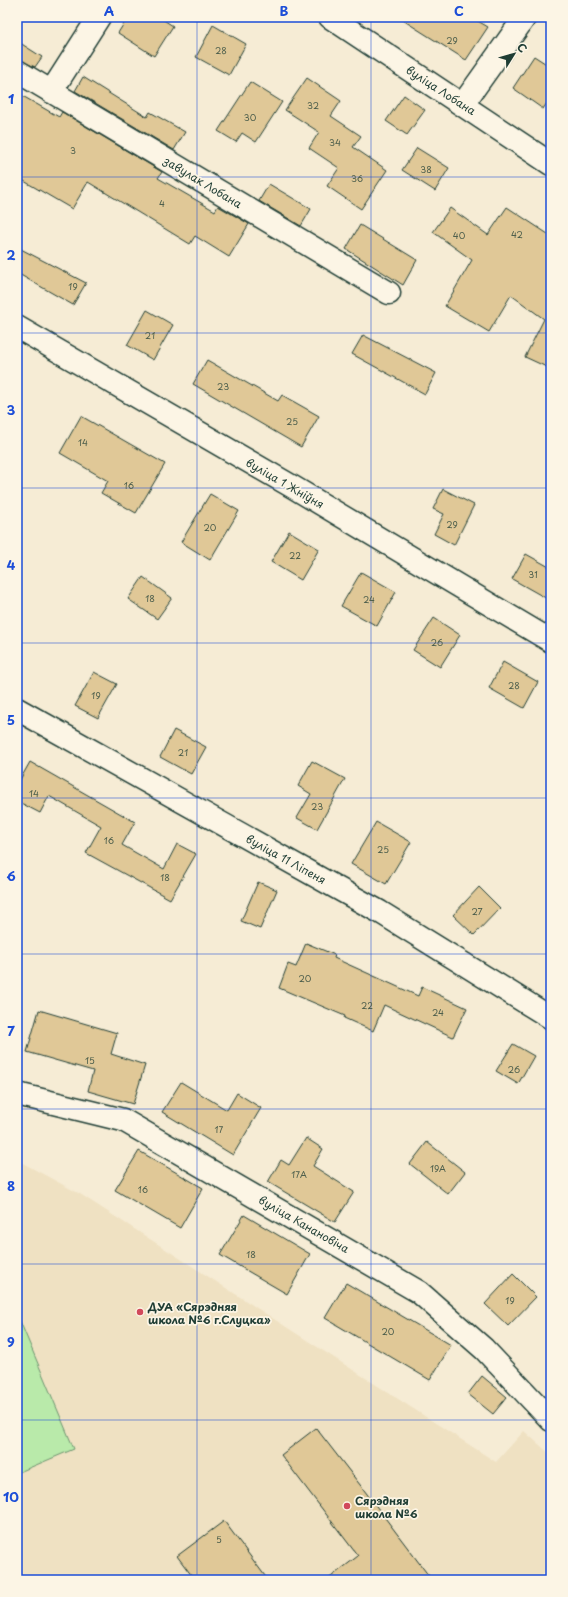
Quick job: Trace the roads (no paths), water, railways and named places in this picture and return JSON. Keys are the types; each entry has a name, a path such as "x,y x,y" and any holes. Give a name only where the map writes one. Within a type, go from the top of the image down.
{"street":[{"path":"51,92 99,17"},
{"name":"вуліца Лобана","path":"330,17 463,104 551,164"},
{"path":"463,104 525,17"},
{"name":"завулак Лобана","path":"17,71 389,293"},
{"name":"вуліца 1 Жніўня","path":"17,327 293,487 551,641"},
{"name":"вуліца 11 Ліпеня","path":"17,709 380,912 551,1018"},
{"name":"вуліца Канановіча","path":"17,1094 122,1120 419,1292 484,1349 551,1420"}],"place":[{"name":"ДУА «Сярэдняя школа №6 г.Слуцка»","path":"140,1312"},
{"name":"Сярэдняя школа №6","path":"347,1506"}]}
